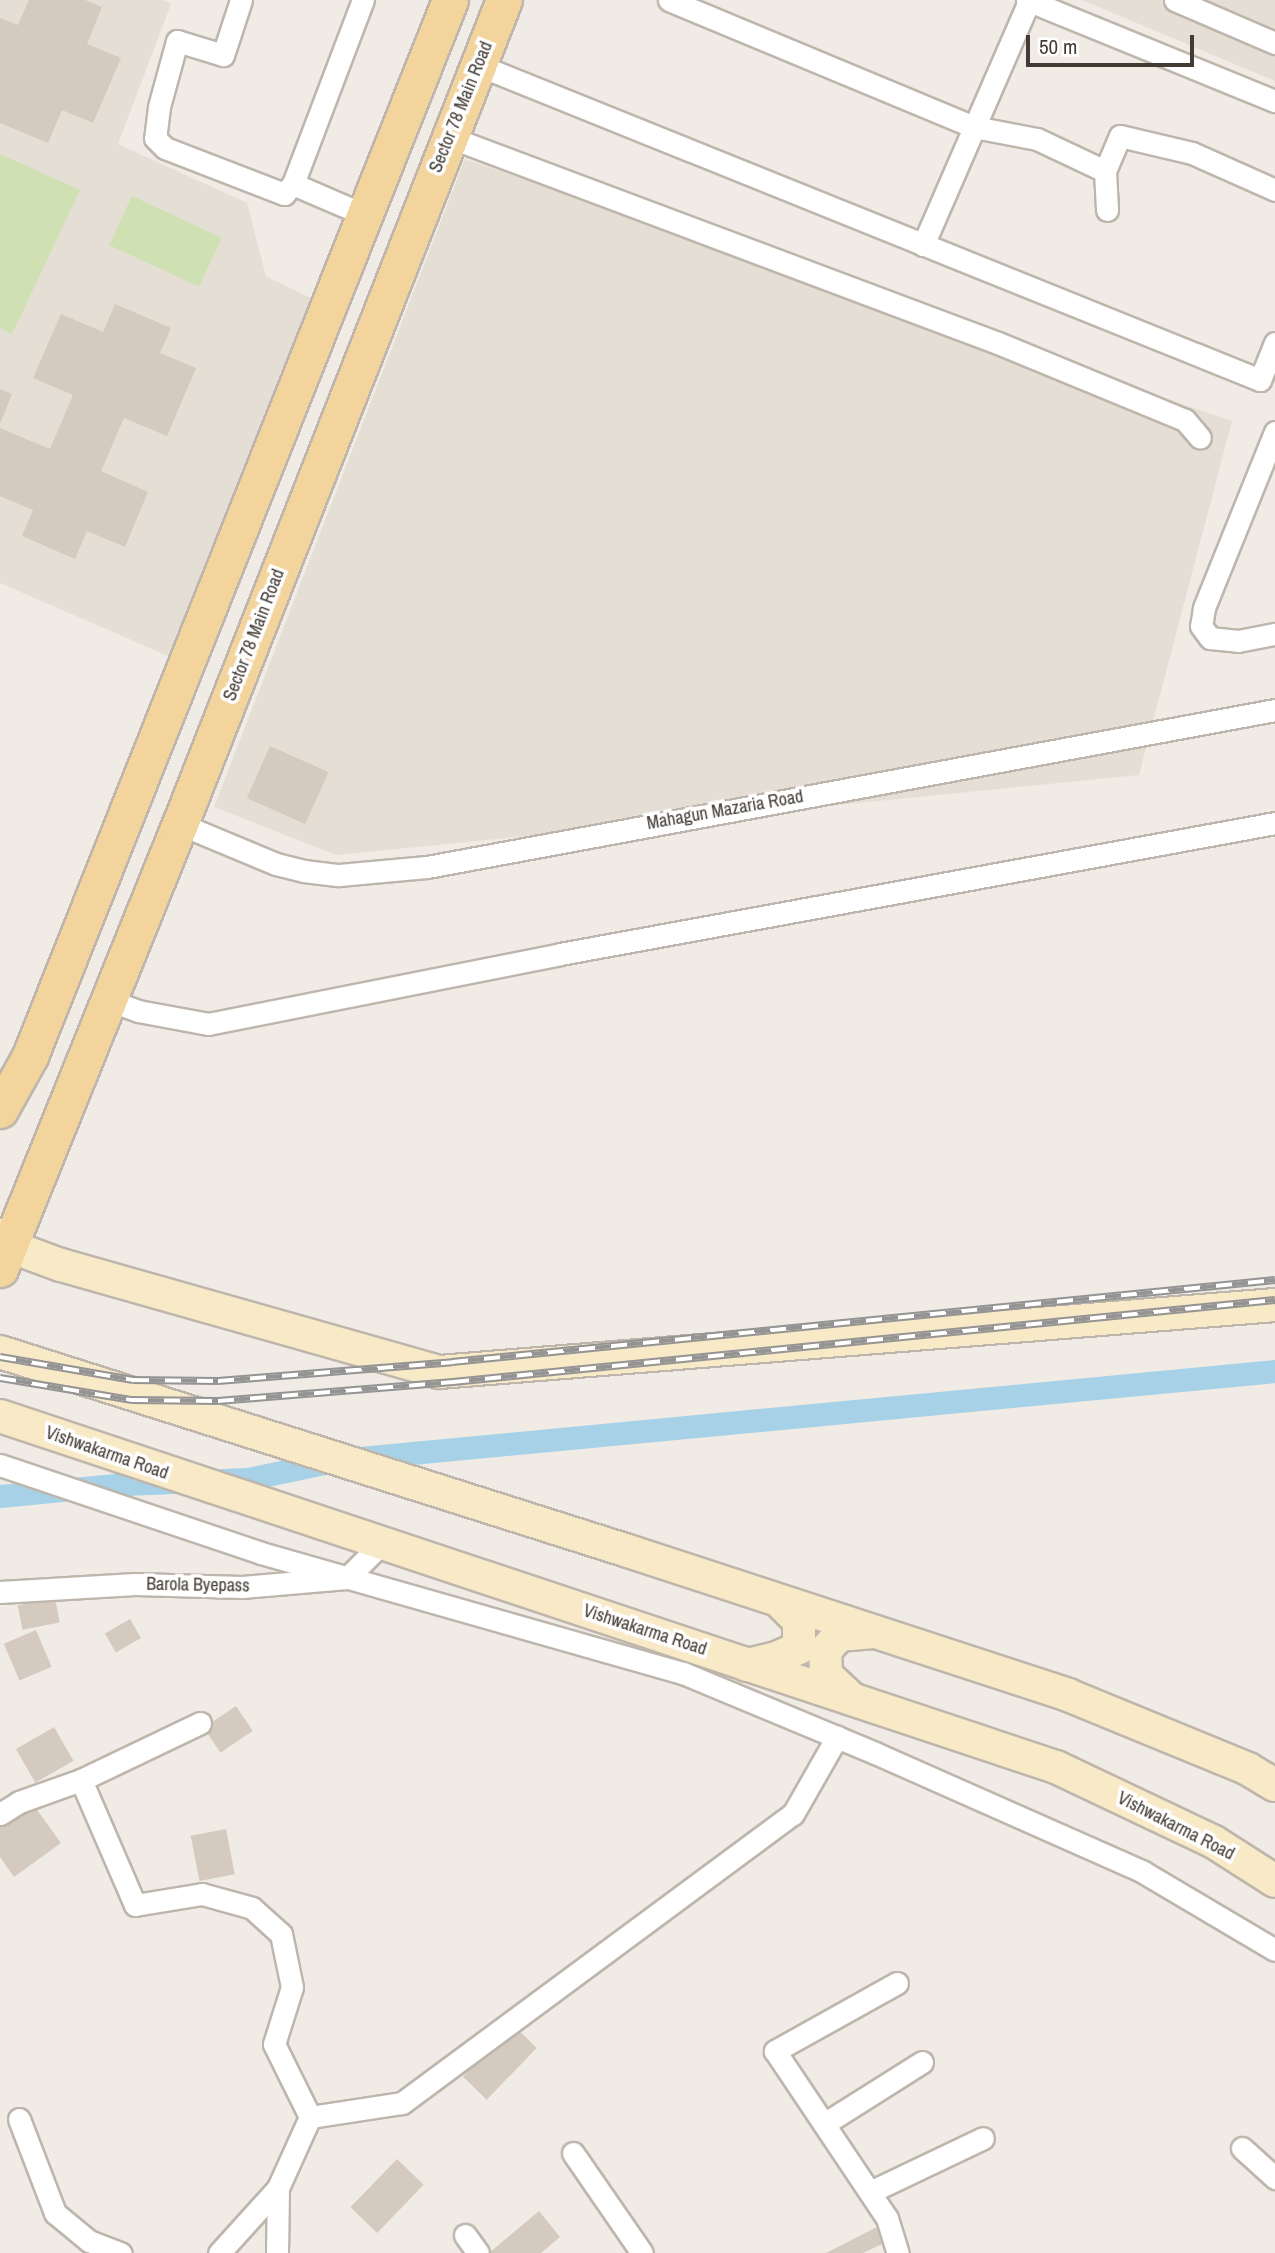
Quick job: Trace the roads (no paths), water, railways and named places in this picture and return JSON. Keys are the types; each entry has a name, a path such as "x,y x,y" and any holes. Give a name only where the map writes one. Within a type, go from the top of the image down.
{"main road":[{"path":"0,1110 30,1056 450,0"},
{"name":"Sector 78 Main Road","path":"3,1250 180,824 504,0"},
{"path":"252,499 265,482 274,479 293,492 299,519"},
{"path":"3,1250 439,1372 1275,1305"},
{"path":"0,1352 1068,1695 1248,1769 1275,1785"},
{"name":"Vishwakarma Road","path":"0,1416 1056,1767 1214,1842 1275,1881"},
{"path":"747,1665 774,1659 799,1648 799,1620 780,1602"},
{"path":"853,1700 827,1675 825,1651 839,1635 874,1632"}],"street":[{"path":"241,0 223,55 177,41 159,107 155,138 165,148 284,194 293,184 363,0"},
{"path":"668,0 974,127 1037,138 1105,171"},
{"path":"923,245 1028,0 1275,101"},
{"path":"1175,0 1275,43"},
{"path":"478,65 1260,380 1275,343"},
{"path":"1107,210 1105,171 1120,136 1192,153 1275,190"},
{"path":"449,137 998,343 1185,420 1200,438"},
{"path":"293,184 365,215"},
{"path":"1275,432 1204,608 1201,626 1210,638 1238,641 1275,634"},
{"name":"Mahagun Mazaria Road","path":"180,824 276,864 304,872 340,876 427,867 1275,710"},
{"path":"108,1000 138,1012 208,1024 574,951 1275,823"},
{"path":"0,1465 261,1553 683,1673 837,1737 1143,1872 1275,1950"},
{"path":"347,1577 382,1544"},
{"name":"Barola Byepass","path":"0,1591 135,1584 242,1587 347,1577"},
{"path":"0,1814 19,1802 81,1780 200,1723"},
{"path":"310,2117 402,2103 793,1814 837,1737"},
{"path":"81,1780 135,1905 202,1894 252,1908 281,1934 292,1987 274,2044 310,2117"},
{"path":"897,1983 775,2051 887,2218 898,2253"},
{"path":"824,2124 922,2062"},
{"path":"219,2253 278,2188 310,2117"},
{"path":"19,2119 55,2213 89,2241 121,2253"},
{"path":"870,2192 983,2137"},
{"path":"1242,2148 1275,2178"},
{"path":"573,2154 642,2253"},
{"path":"277,2253 278,2188"},
{"path":"464,2235 478,2253"}],"waterway":[{"path":"0,1496 125,1484 248,1479 339,1460 1275,1371"}],"railway":[{"path":"0,1357 133,1380 218,1381 452,1362 1275,1280"},
{"path":"0,1378 132,1400 218,1401 453,1382 1275,1300"}]}
